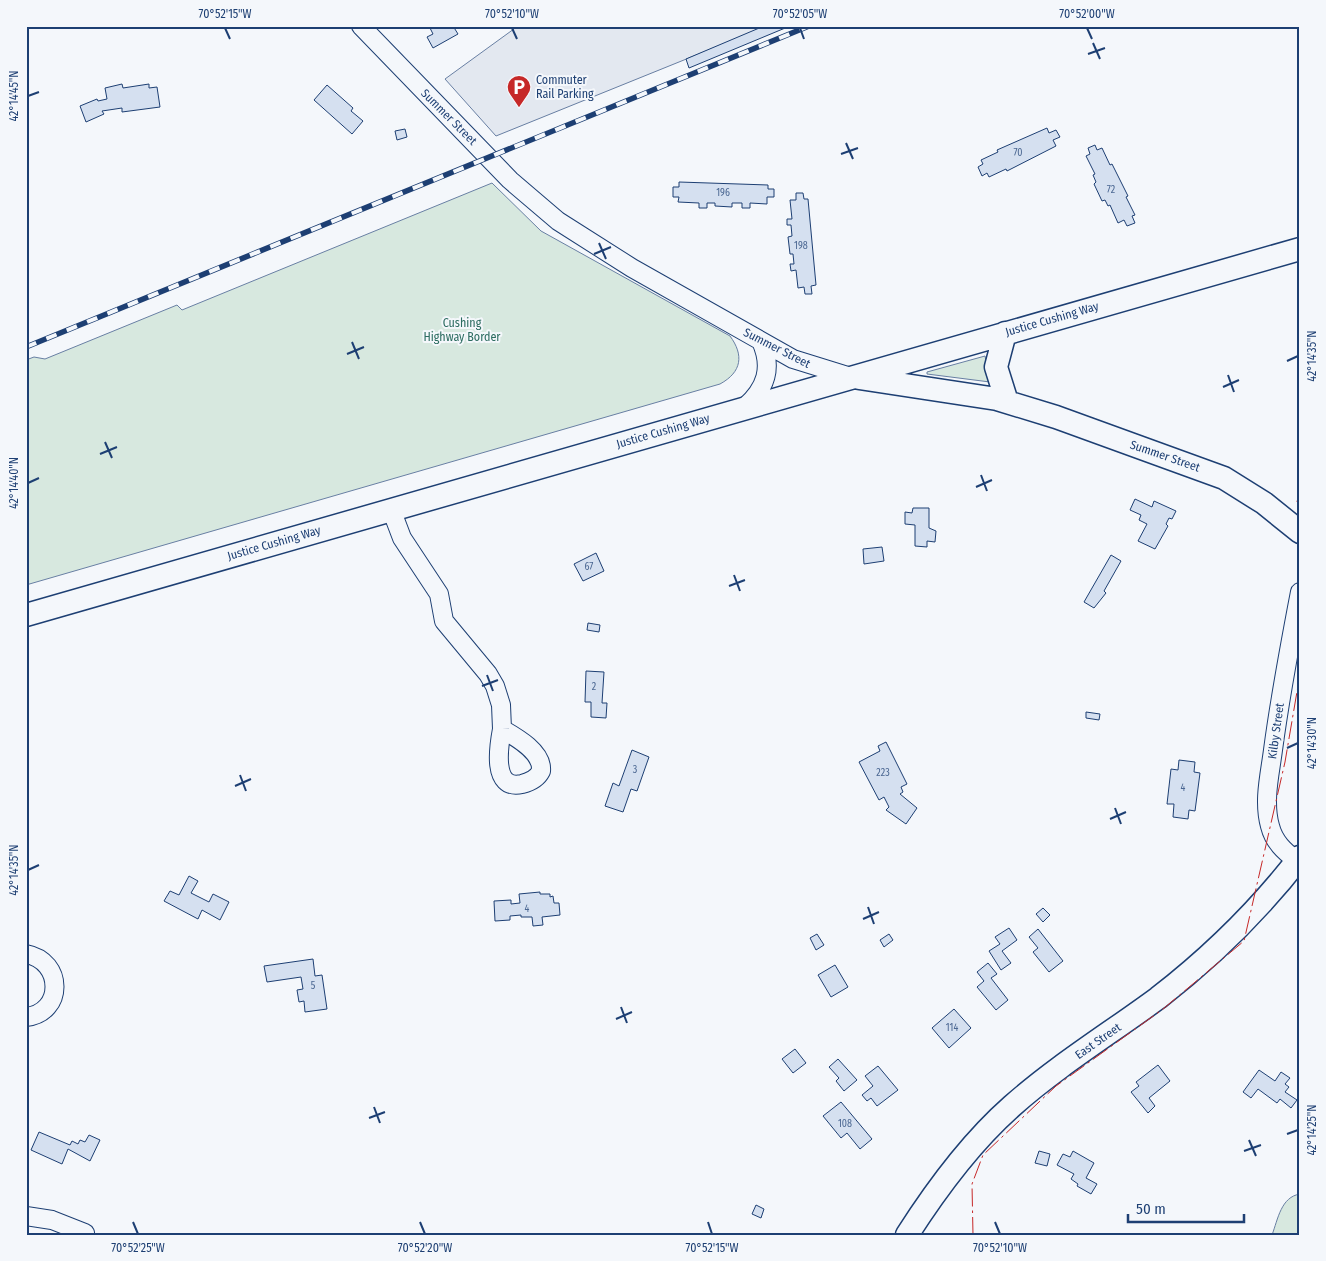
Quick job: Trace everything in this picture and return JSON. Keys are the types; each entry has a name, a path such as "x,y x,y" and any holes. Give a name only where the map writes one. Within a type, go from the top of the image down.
{"main road":[{"name":"Justice Cushing Way","path":"26,615 744,407 1300,249"},
{"path":"1004,333 996,367 1007,402"},
{"name":"Summer Street","path":"851,377 1007,402 1047,413 1210,471 1264,503 1300,532"},
{"name":"East Street","path":"907,1235 945,1180 1004,1114 1044,1080 1144,1008 1202,962 1260,905 1298,859"}],"street":[{"name":"Summer Street","path":"361,26 510,180 543,210 625,264 793,359 851,377"},
{"path":"744,407 756,397 767,374 766,352 760,341"},
{"path":"392,509 402,538 440,594 444,621 488,674 495,686 501,705 502,729"},
{"name":"Kilby Street","path":"1298,859 1279,846 1273,836 1268,819 1267,804 1282,687 1300,592"},
{"path":"26,954 40,959 46,965 51,971 55,987 45,1009 26,1017"},
{"path":"26,1216 52,1220 85,1233"}],"green space":[{"name":"Cushing Highway Border","path":"492,183 541,231 730,336 739,356 737,369 720,384 26,585 26,360 34,357 45,359 177,305 182,310"},
{"path":"985,356 990,382 927,374 927,372"},
{"path":"1300,1194 1300,1235 1272,1235 1284,1204 1288,1199"}],"shaded area":[{"name":"Commuter Rail Parking","path":"518,26 768,26 496,136 445,79"}],"building":[{"path":"429,26 453,26 458,34 433,48 427,37 433,34"},
{"path":"764,26 790,26 689,68 686,59"},
{"path":"122,84 123,88 149,84 149,88 157,87 160,107 122,112 122,108 102,111 104,114 86,122 80,106 97,99 98,101 107,99 105,88"},
{"path":"327,85 353,108 351,111 363,121 352,134 314,100"},
{"path":"1047,128 1049,133 1056,130 1060,137 1053,140 1056,146 1007,171 1006,169 989,177 987,173 982,176 978,167 983,164 981,160 998,152 997,150"},
{"path":"405,129 407,137 397,140 395,131"},
{"path":"1095,145 1097,150 1102,148 1110,165 1112,164 1128,196 1126,197 1135,215 1132,216 1135,223 1127,226 1124,220 1118,223 1110,205 1108,206 1105,200 1102,201 1094,184 1096,182 1093,175 1095,174 1086,156 1090,154 1088,148"},
{"path":"679,182 768,185 768,189 774,189 774,197 767,197 767,204 750,203 750,208 742,208 742,203 732,203 732,207 715,206 715,203 707,203 707,208 699,208 699,203 678,202 679,197 673,197 673,187 679,187"},
{"path":"796,193 803,193 804,199 808,199 816,285 811,286 812,294 805,294 804,287 798,288 796,270 791,271 790,264 794,264 793,254 790,254 788,237 792,236 791,225 787,225 787,219 792,219 790,200 796,200"},
{"path":"1135,499 1152,507 1154,501 1176,511 1172,519 1169,518 1166,524 1168,526 1155,549 1138,541 1147,524 1139,520 1141,515 1130,510"},
{"path":"913,508 929,508 929,528 936,531 935,542 927,541 927,547 915,546 915,525 905,524 905,512 912,513"},
{"path":"882,547 884,561 864,564 863,549"},
{"path":"596,553 604,571 583,581 574,564"},
{"path":"1111,555 1121,561 1104,591 1106,593 1094,608 1084,602"},
{"path":"588,623 600,625 599,632 587,630"},
{"path":"586,671 604,672 602,703 607,703 606,718 591,717 591,702 585,702"},
{"path":"1086,712 1100,714 1099,720 1086,718"},
{"path":"886,742 907,784 901,787 903,792 900,794 917,808 906,824 886,810 889,807 884,797 879,800 859,762 880,751 878,746"},
{"path":"632,750 649,757 637,791 631,789 623,812 605,806 613,783 619,786"},
{"path":"1179,760 1195,762 1194,772 1200,773 1195,811 1189,810 1188,819 1173,817 1174,804 1167,804 1171,769 1178,770"},
{"path":"189,876 198,881 191,893 209,902 213,894 229,902 220,920 202,910 198,919 164,901 170,891 179,895"},
{"path":"540,892 540,894 550,894 550,897 553,896 554,903 559,903 560,915 542,917 543,925 533,926 532,917 521,917 521,915 510,916 510,920 495,921 494,901 511,900 511,904 520,903 519,894"},
{"path":"1043,908 1050,915 1043,922 1036,914"},
{"path":"1009,928 1017,940 1002,951 1011,963 1001,970 989,951 1000,944 995,937"},
{"path":"1038,929 1063,961 1049,972 1033,952 1038,948 1029,937"},
{"path":"817,934 824,945 816,950 810,938"},
{"path":"889,934 893,940 884,947 880,940"},
{"path":"313,959 315,976 322,975 327,1009 305,1012 304,1001 299,1002 297,990 303,989 301,977 267,982 264,966"},
{"path":"988,963 997,974 991,978 1008,1000 996,1010 977,987 984,981 977,972"},
{"path":"835,965 848,987 831,997 818,975"},
{"path":"954,1009 971,1028 949,1048 932,1028"},
{"path":"795,1049 806,1063 793,1073 782,1059"},
{"path":"838,1059 857,1080 844,1091 836,1081 839,1078 829,1067"},
{"path":"1158,1065 1170,1081 1149,1098 1155,1106 1148,1113 1131,1092 1139,1086 1136,1082"},
{"path":"878,1066 898,1090 877,1106 871,1098 867,1101 862,1095 873,1086 865,1076"},
{"path":"1259,1070 1275,1081 1281,1072 1290,1078 1285,1084 1289,1087 1285,1092 1297,1100 1291,1108 1280,1099 1277,1103 1258,1089 1251,1098 1243,1092"},
{"path":"841,1102 872,1139 860,1149 847,1133 841,1138 823,1116"},
{"path":"39,1132 70,1145 72,1141 78,1144 80,1140 85,1142 89,1135 100,1140 90,1161 68,1149 62,1164 31,1150"},
{"path":"1039,1151 1050,1154 1047,1166 1035,1163"},
{"path":"1073,1151 1094,1163 1086,1178 1097,1184 1091,1194 1077,1186 1078,1184 1071,1179 1074,1174 1057,1165 1063,1154 1070,1157"},
{"path":"756,1205 764,1209 761,1218 752,1214"}],"railway":[{"path":"26,347 809,26"}],"power":[{"path":"1300,489 1297,502 1300,505"},
{"path":"973,1235 972,1184 983,1155 1056,1086 1163,1009 1244,941 1285,762 1300,674"}],"place":[{"name":"Commuter Rail Parking","path":"519,108"}]}
